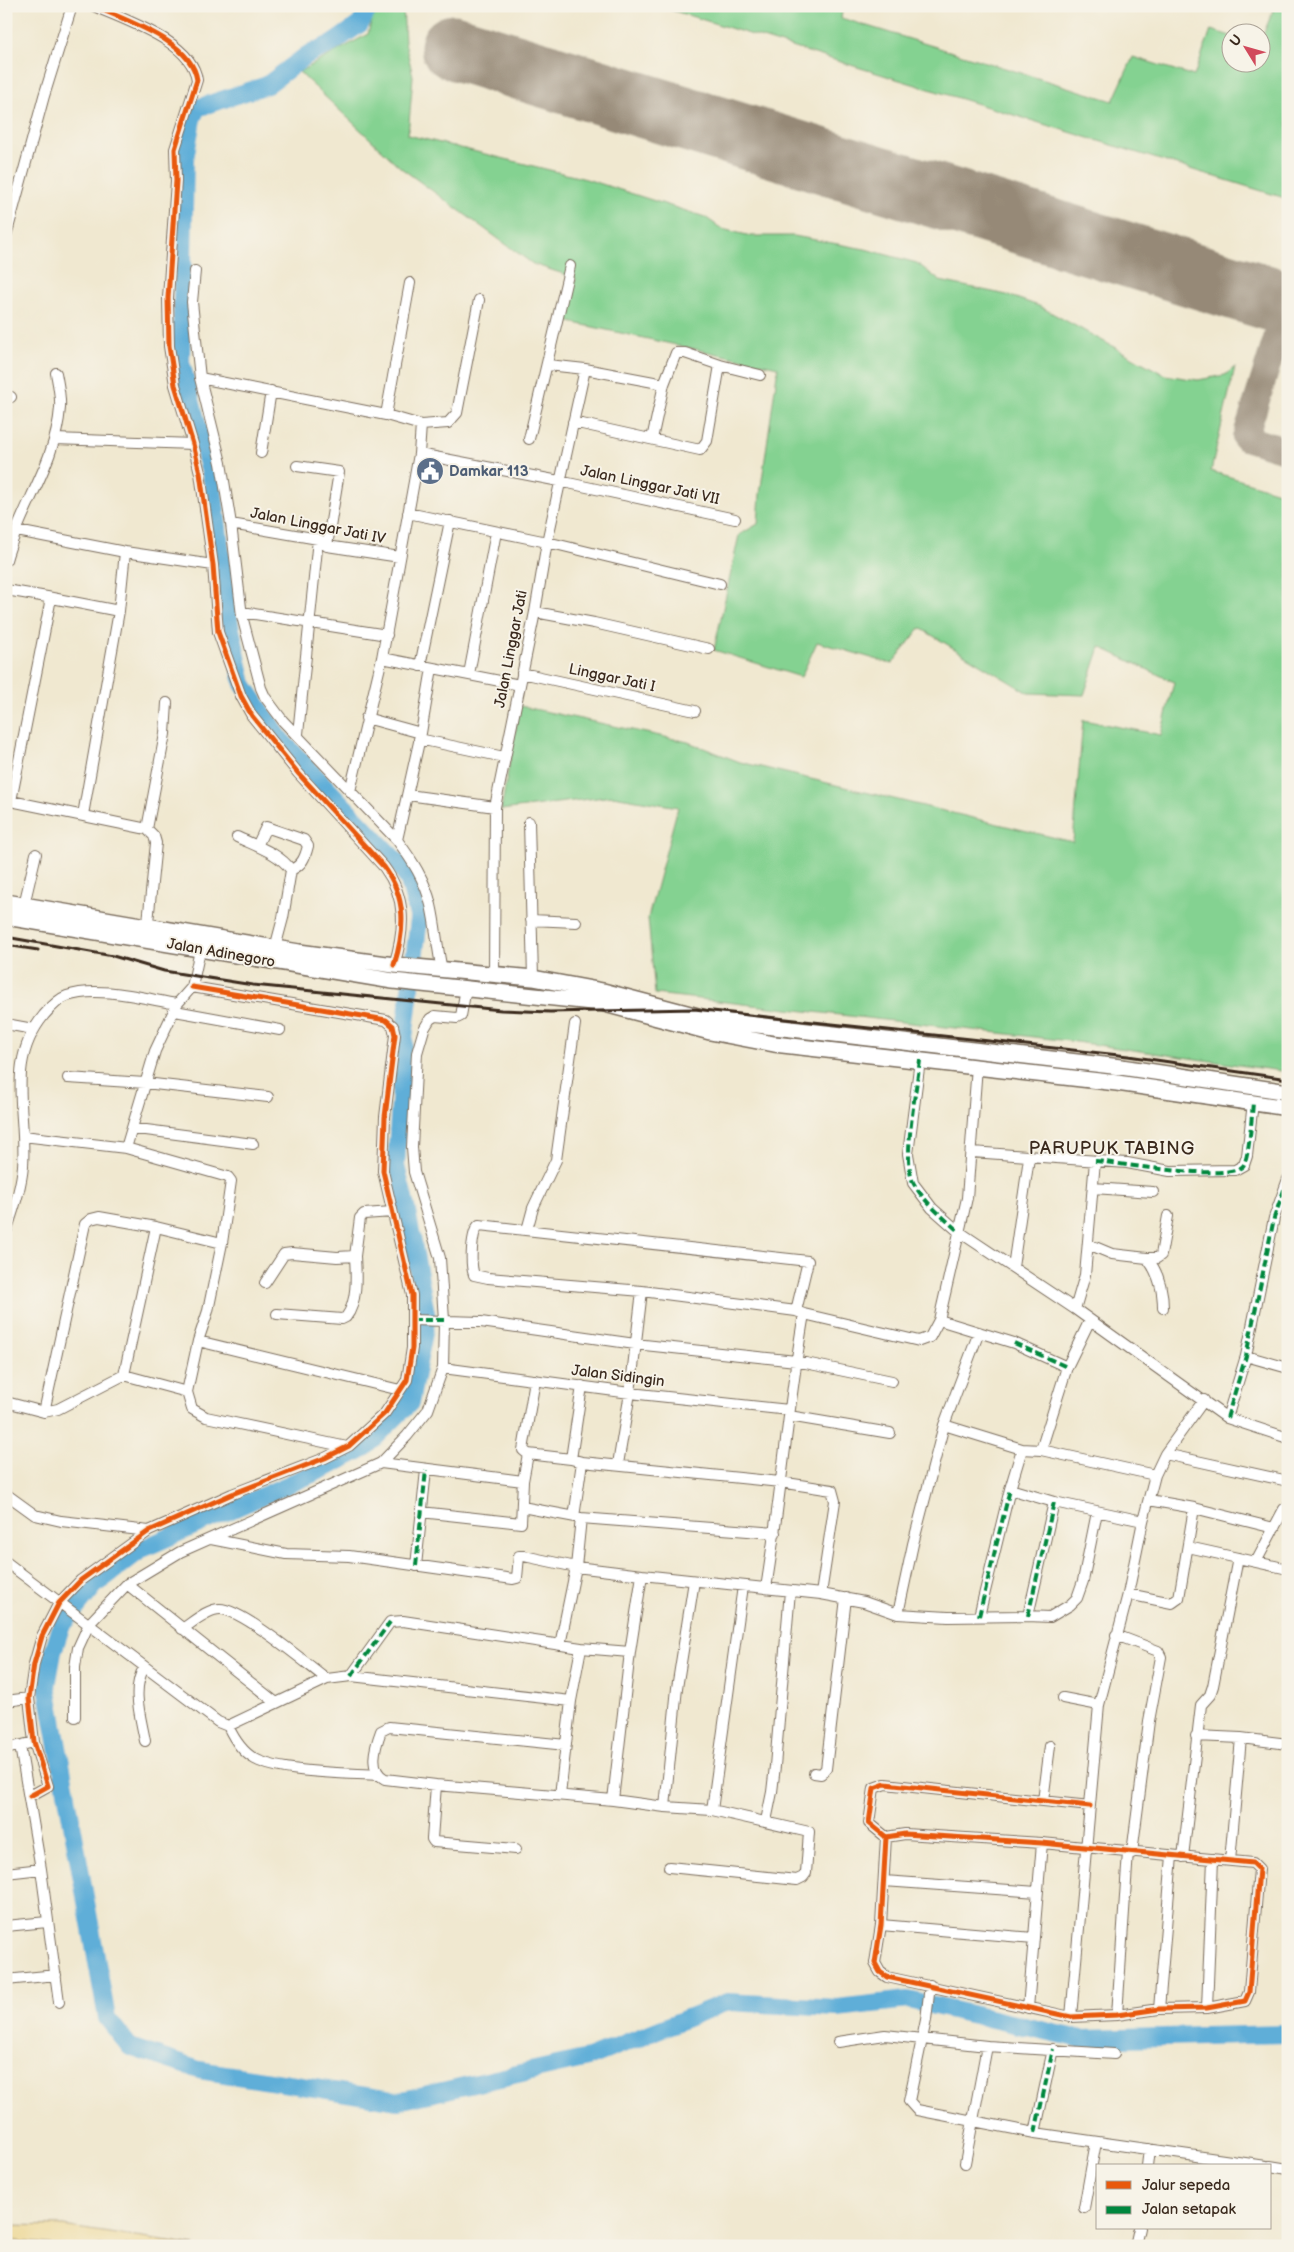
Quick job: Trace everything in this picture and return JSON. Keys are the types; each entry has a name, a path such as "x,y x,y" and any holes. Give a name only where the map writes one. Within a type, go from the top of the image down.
{"highway":[{"name":"Jalan Adinegoro","path":"6,902 147,934 200,950 274,955"},
{"name":"Jalan Adinegoro","path":"6,917 147,934 298,959 394,970 437,985 601,1003 712,1026"},
{"path":"394,970 439,970 533,978 603,991 774,1044 1117,1082 1288,1108"},
{"path":"712,1026 1121,1066 1288,1092"},
{"path":"1117,1082 1121,1066"}],"street":[{"path":"6,236 44,96 72,6"},
{"path":"94,6 166,40 179,49 196,69 197,80 175,149 176,181 168,298 169,346 175,385 200,474 212,565 218,632 241,696 252,716 298,773 384,867 394,882 402,905 403,921 394,970"},
{"path":"530,439 570,266"},
{"path":"195,271 192,317 200,378 221,463 242,612 261,688 265,697 283,720 396,840 417,869 426,890 432,912 439,970"},
{"path":"386,415 410,283"},
{"path":"200,378 386,415 421,425 448,422 457,413 479,300"},
{"path":"652,439 664,384 676,352 760,375"},
{"path":"548,365 584,369 664,384"},
{"path":"573,422 698,450 703,448 707,441 720,365"},
{"name":"Jalan Linggar Jati","path":"494,975 495,807 535,612 546,542 584,369"},
{"path":"6,560 41,479 55,439 60,406 56,373"},
{"path":"261,453 271,391"},
{"path":"350,791 387,635 419,454 421,425"},
{"path":"55,439 193,444"},
{"name":"Jalan Linggar Jati VII","path":"419,454 559,481 735,519"},
{"path":"296,466 339,472 322,543 310,622 298,734"},
{"path":"408,513 546,542 720,584"},
{"path":"420,666 450,521"},
{"name":"Jalan Linggar Jati IV","path":"231,524 400,557"},
{"path":"17,531 125,552 212,565"},
{"path":"469,674 496,532"},
{"path":"83,815 119,611 125,552"},
{"path":"6,590 119,611"},
{"path":"48,597 50,602 9,801 146,829 154,836 156,843 147,934"},
{"path":"242,612 387,635"},
{"path":"535,612 594,623 709,649"},
{"path":"382,658 520,685"},
{"path":"396,840 408,794 432,668"},
{"name":"Linggar Jati I","path":"522,673 695,712"},
{"path":"146,829 165,734 167,703"},
{"path":"366,718 420,736 504,757"},
{"path":"408,794 495,807"},
{"path":"529,822 533,978"},
{"path":"257,846 266,827 304,840 308,846 304,860 299,866 291,870"},
{"path":"237,837 273,853 288,864 291,870 284,918 274,955"},
{"path":"24,906 36,854"},
{"path":"531,920 576,922"},
{"path":"126,1148 158,1043 176,1008 192,986 200,950"},
{"path":"30,1796 48,1786 34,1742 29,1698 34,1664 42,1636 62,1604 81,1580 149,1531 232,1494 325,1458 348,1447 386,1413 407,1380 410,1365 414,1320 412,1296 383,1171 385,1117 394,1035 393,1026 386,1020 192,986"},
{"path":"75,1716 74,1667 78,1648 87,1623 127,1584 180,1552 381,1463 407,1436 428,1410 443,1368 442,1320 440,1258 414,1172 412,1147 417,1053 424,1028 430,1019 435,1016 457,1018 461,1016 466,988"},
{"path":"6,1232 20,1187 23,1166 19,1097 20,1070 24,1052 33,1029 58,1002 67,996 100,992 280,1030"},
{"path":"6,1024 33,1029"},
{"path":"527,1230 539,1194 556,1160 575,1024"},
{"path":"920,1060 908,1154 913,1183 932,1208 958,1231 1090,1320 1227,1418 1288,1438"},
{"path":"766,1588 775,1533 800,1312 808,1261 479,1224 477,1226 470,1266 474,1275 488,1278 642,1291 800,1312 919,1341 930,1337 939,1320 967,1198 972,1152 977,1066"},
{"path":"68,1078 145,1083 268,1097"},
{"path":"972,1152 1029,1158 1127,1163 1170,1171 1213,1172 1239,1169 1244,1165 1247,1156 1254,1102"},
{"path":"132,1130 141,1129 253,1144"},
{"path":"22,1136 126,1148 228,1177 231,1181 222,1243 208,1311 198,1342 187,1392 192,1409 206,1417 348,1447"},
{"path":"1013,1267 1029,1158"},
{"path":"1075,1310 1085,1275 1095,1161"},
{"path":"1227,1418 1239,1384 1246,1356 1274,1218 1288,1179"},
{"path":"1093,1188 1153,1192"},
{"path":"277,1314 342,1319 346,1317 352,1304 356,1278 360,1218 364,1214 392,1212"},
{"path":"1088,1244 1112,1254 1157,1258 1161,1255 1168,1216"},
{"path":"44,1412 85,1224 99,1217 156,1227 222,1243"},
{"path":"124,1375 156,1227"},
{"path":"265,1283 284,1254 337,1257 356,1256"},
{"path":"1147,1258 1156,1270 1163,1293 1163,1308"},
{"path":"618,1464 630,1393 642,1291"},
{"path":"414,1320 481,1322 635,1344 796,1360 892,1381"},
{"path":"939,1320 1014,1343 1067,1367"},
{"path":"1041,1450 1067,1367 1090,1320"},
{"path":"898,1614 915,1535 944,1425 979,1332"},
{"path":"198,1342 400,1390"},
{"path":"1246,1356 1288,1368"},
{"name":"Jalan Sidingin","path":"443,1368 789,1413 890,1433"},
{"path":"6,1402 44,1412 58,1409 124,1375 187,1392"},
{"path":"535,1380 522,1445 523,1450 528,1454 582,1462 618,1464 780,1482 832,1490 834,1494 821,1594"},
{"path":"571,1459 582,1386"},
{"path":"1071,2017 1099,1705 1128,1594 1155,1474 1165,1454 1204,1400"},
{"path":"944,1425 1022,1449 1041,1450 1155,1474"},
{"path":"979,1616 1010,1489 1022,1449"},
{"path":"421,1512 521,1523 523,1481 528,1454"},
{"path":"1165,1454 1288,1481"},
{"path":"560,1645 576,1567 582,1462"},
{"path":"381,1463 523,1481"},
{"path":"416,1566 426,1470"},
{"path":"1010,1489 1054,1502 1143,1521"},
{"path":"6,1494 35,1515 61,1521 149,1531"},
{"path":"1148,1500 1194,1508 1274,1528"},
{"path":"1028,1616 1054,1502"},
{"path":"522,1507 578,1517 775,1533"},
{"path":"1256,1562 1284,1509 1288,1507"},
{"path":"1128,1594 1172,1603 1179,1598 1194,1508"},
{"path":"211,1539 286,1554 349,1556 513,1579 517,1578 519,1556 576,1567 821,1594 846,1598 898,1614 948,1617 1028,1616 1050,1618 1077,1598 1083,1581 1097,1512"},
{"path":"1188,1547 1288,1569"},
{"path":"1159,2009 1178,1856 1201,1705 1210,1695 1216,1672 1238,1558"},
{"path":"7,1563 144,1668 218,1722 228,1726 243,1750 254,1759 275,1766 378,1775 386,1779 436,1785 712,1810 809,1832 806,1873 803,1877 790,1880 669,1867"},
{"path":"613,1800 630,1652 642,1575"},
{"path":"665,1807 676,1688 694,1581"},
{"path":"127,1584 274,1702"},
{"path":"712,1810 743,1586"},
{"path":"766,1821 775,1766 790,1591"},
{"path":"814,1773 821,1774 826,1768 846,1598"},
{"path":"182,1629 216,1609 230,1612 279,1643 327,1679"},
{"path":"351,1676 390,1622 403,1621 581,1648 630,1652"},
{"path":"1116,1635 1158,1651 1161,1657 1149,1721 1130,1853 1117,2015"},
{"path":"560,1795 571,1701 581,1648"},
{"path":"144,1668 138,1684 145,1741"},
{"path":"228,1726 274,1702 327,1679 351,1676 571,1701"},
{"path":"6,1701 29,1698"},
{"path":"1063,1698 1099,1705"},
{"path":"378,1775 374,1768 376,1744 381,1731 389,1727 566,1745"},
{"path":"1196,1736 1242,1738 1288,1744"},
{"path":"1230,1861 1242,1738"},
{"path":"6,1749 34,1742"},
{"path":"20,1746 30,1796 59,2002"},
{"path":"1043,1801 1050,1746"},
{"path":"886,1837 881,1925 875,1964 880,1972 888,1977 1071,2017 1117,2015 1159,2009 1206,2008 1242,2002 1249,1997 1259,1869 1253,1863 1130,1853 1042,1843 904,1834 886,1837 869,1824 872,1794 879,1785 885,1784 1090,1806"},
{"path":"436,1785 432,1839 434,1842 516,1848"},
{"path":"1028,2008 1042,1843"},
{"path":"1206,2008 1213,1859"},
{"path":"6,1873 41,1869"},
{"path":"884,1881 1037,1892"},
{"path":"6,1926 47,1922"},
{"path":"881,1925 1034,1938"},
{"path":"6,1980 56,1975"},
{"path":"930,1985 926,2020 910,2101 917,2110 1034,2133 1245,2164"},
{"path":"838,2042 885,2035 988,2046 1114,2054"},
{"path":"965,2163 988,2046"},
{"path":"1034,2133 1053,2049"},
{"path":"1084,2208 1096,2142"},
{"path":"1147,2164 1149,2150"},
{"path":"1272,2166 1288,2169"}],"green space":[{"path":"375,6 403,6 405,42 413,76 408,135 586,179 705,217 722,229 751,236 794,236 865,249 917,263 940,281 1007,295 1039,306 1165,375 1198,380 1225,375 1235,367 1211,471 1288,495 1288,1072 1069,1041 655,994 648,918 678,807 613,796 501,810 520,706 688,742 740,762 1073,842 1083,720 1161,735 1174,682 1100,647 1084,695 1028,693 920,628 892,664 817,642 801,677 714,650 739,535 758,524 760,494 778,367 565,321 576,278 533,264 401,168 299,72 368,34"},
{"path":"658,6 843,6 841,18 1113,101 1133,57 1194,76 1211,30 1222,33 1222,72 1272,72 1272,22 1268,22 1275,6 1288,6 1288,199"}],"sand":[{"path":"6,2225 63,2226 195,2246 70,2246 6,2240"}],"waterway":[{"path":"370,6 360,24 333,43 307,55 267,85 197,108 192,119 185,159 181,362 212,480 230,625 243,684 281,740 399,864 409,881 419,919 404,1038 396,1166 407,1211 427,1318 410,1403 366,1447 328,1467 142,1549 95,1585 61,1627 53,1652 47,1686 107,2018 130,2047 199,2070 398,2101 588,2058 727,2002 837,2008 908,2000 1081,2039 1288,2034"}],"taxiway":[{"path":"1287,304 1245,438 1288,451"}],"runway":[{"path":"453,47 1288,304"}],"railway":[{"path":"6,937 113,956 164,971 253,985 501,1010 550,1012 694,1009 1128,1056 1288,1079"},
{"path":"6,945 38,950"}],"marked path":[{"path":"920,1060 909,1142 910,1173 914,1184 923,1197 958,1231"},
{"path":"1095,1161 1196,1172 1234,1170 1243,1166 1247,1155 1253,1102"},
{"path":"1227,1418 1246,1356 1274,1218 1288,1179"},
{"path":"412,1320 444,1320"},
{"path":"1014,1343 1067,1367"},
{"path":"416,1566 426,1470"},
{"path":"979,1616 1010,1489"},
{"path":"1028,1616 1054,1502"},
{"path":"351,1676 390,1622"},
{"path":"1035,2133 1053,2049"}],"cycle path":[{"path":"94,6 156,34 171,43 192,66 197,80 175,149 176,181 168,298 169,346 175,385 200,473 213,565 218,632 241,696 252,716 298,773 384,867 397,890 402,914 402,927 394,965"},
{"path":"30,1796 48,1786 34,1742 29,1698 34,1664 42,1636 59,1603 81,1580 149,1531 232,1494 325,1458 349,1446 385,1413 407,1380 412,1348 412,1295 383,1171 385,1117 395,1035 393,1026 386,1020 192,987"},
{"path":"886,1837 905,1834 1042,1843 1253,1863 1259,1869 1249,1992 1245,2001 1207,2008 1159,2009 1117,2015 1071,2017 887,1977 880,1972 875,1963 881,1925 886,1837 869,1823 874,1788 885,1784 1090,1806"}],"place":[{"name":"Damkar 113","path":"430,471"}],"district":[{"name":"PARUPUK TABING","path":"1112,1148"}]}
